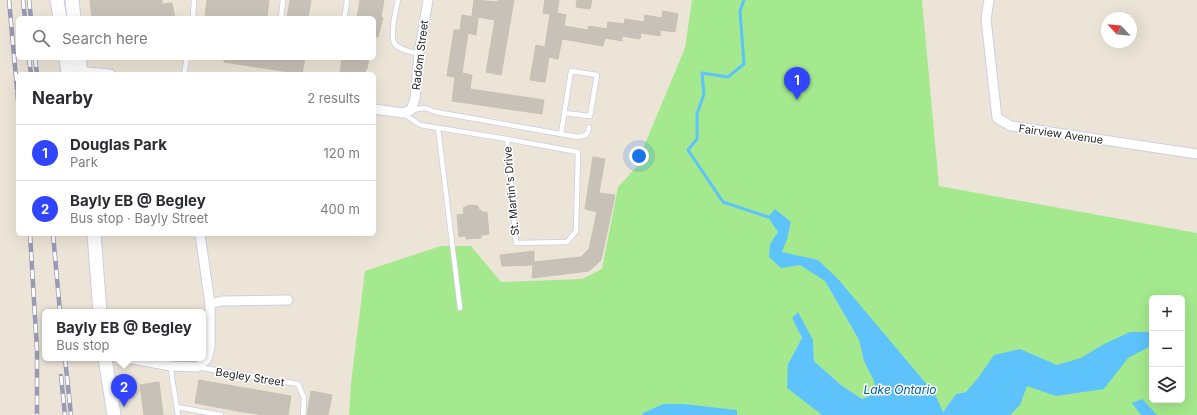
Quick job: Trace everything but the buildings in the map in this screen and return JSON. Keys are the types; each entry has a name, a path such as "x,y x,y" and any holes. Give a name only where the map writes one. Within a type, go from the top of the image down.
{"main road":[{"path":"57,0 60,16"},
{"path":"72,0 74,16"},
{"path":"73,70 78,60"},
{"path":"94,236 100,309"},
{"path":"105,361 114,415"}],"street":[{"name":"Radom Street","path":"407,111 415,100 419,54 428,0"},
{"name":"Fairview Avenue","path":"989,0 986,19 997,118 1011,126 1197,154"},
{"path":"73,70 92,72"},
{"name":"St. Martin's Drive","path":"376,109 407,111"},
{"path":"200,236 210,304 210,347 206,361"},
{"path":"210,304 222,301 288,300"},
{"name":"Begley Street","path":"144,361 171,366 197,367"},
{"path":"197,367 206,361"}],"lane":[{"path":"192,16 194,0"},
{"path":"281,16 283,0"},
{"path":"344,16 347,0"},
{"path":"398,0 393,41 396,46 419,54"},
{"path":"184,72 187,60"},
{"path":"561,134 564,113 571,71 597,75 590,116 564,113"},
{"name":"St. Martin's Drive","path":"407,111 425,108 436,112 578,137 584,136 588,132 589,128"},
{"name":"St. Martin's Drive","path":"407,111 420,125 506,139 578,152 576,231 567,242 516,243 506,139"},
{"path":"438,128 460,308"},
{"path":"171,366 178,415"},
{"name":"Begley Street","path":"197,367 298,384 304,398 303,415"},
{"path":"177,407 221,415"}],"green space":[{"path":"692,0 922,0 939,186 1197,233 1197,415 993,415 966,392 956,394 943,412 936,397 825,281 859,340 864,361 875,381 875,394 862,399 841,385 814,361 813,340 792,318 802,338 788,364 816,410 822,415 737,415 737,411 684,404 663,404 643,413 642,415 349,415 351,383 365,271 441,246 471,246 501,282 582,279 602,269 618,187 642,161 642,151 685,48"}],"water":[{"name":"Lake Ontario","path":"775,209 791,222 782,252 818,260 838,279 935,394 943,412 956,394 966,392 994,355 1020,349 1057,365 1081,358 1104,344 1130,332 1149,332 1149,347 1128,358 1104,389 1056,396 1027,386 1020,405 1010,415 822,415 787,388 788,364 802,338 792,318 798,312 813,340 814,361 841,385 862,399 875,394 874,381 864,361 859,340 825,281 800,265 781,268 769,257 770,244 778,232 768,217"},
{"path":"1142,399 1157,415 1141,415 1132,403"},
{"path":"663,404 684,404 737,410 737,415 642,415 643,413"}],"waterway":[{"path":"744,0 740,11 744,64 728,77 702,73 704,94 697,114 697,139 688,150 723,202 768,217"}],"railway":[{"path":"9,0 16,78"},
{"path":"23,0 25,16"},
{"path":"29,0 31,16"},
{"path":"29,60 31,72"},
{"path":"35,60 37,72"},
{"path":"30,236 37,350 37,415"},
{"path":"53,236 60,309"},
{"path":"65,361 71,415"},
{"path":"61,376 65,415"}],"place":[{"name":"Douglas Park","path":"797,100"},
{"name":"Bayly EB @ Begley","path":"124,407"}]}
